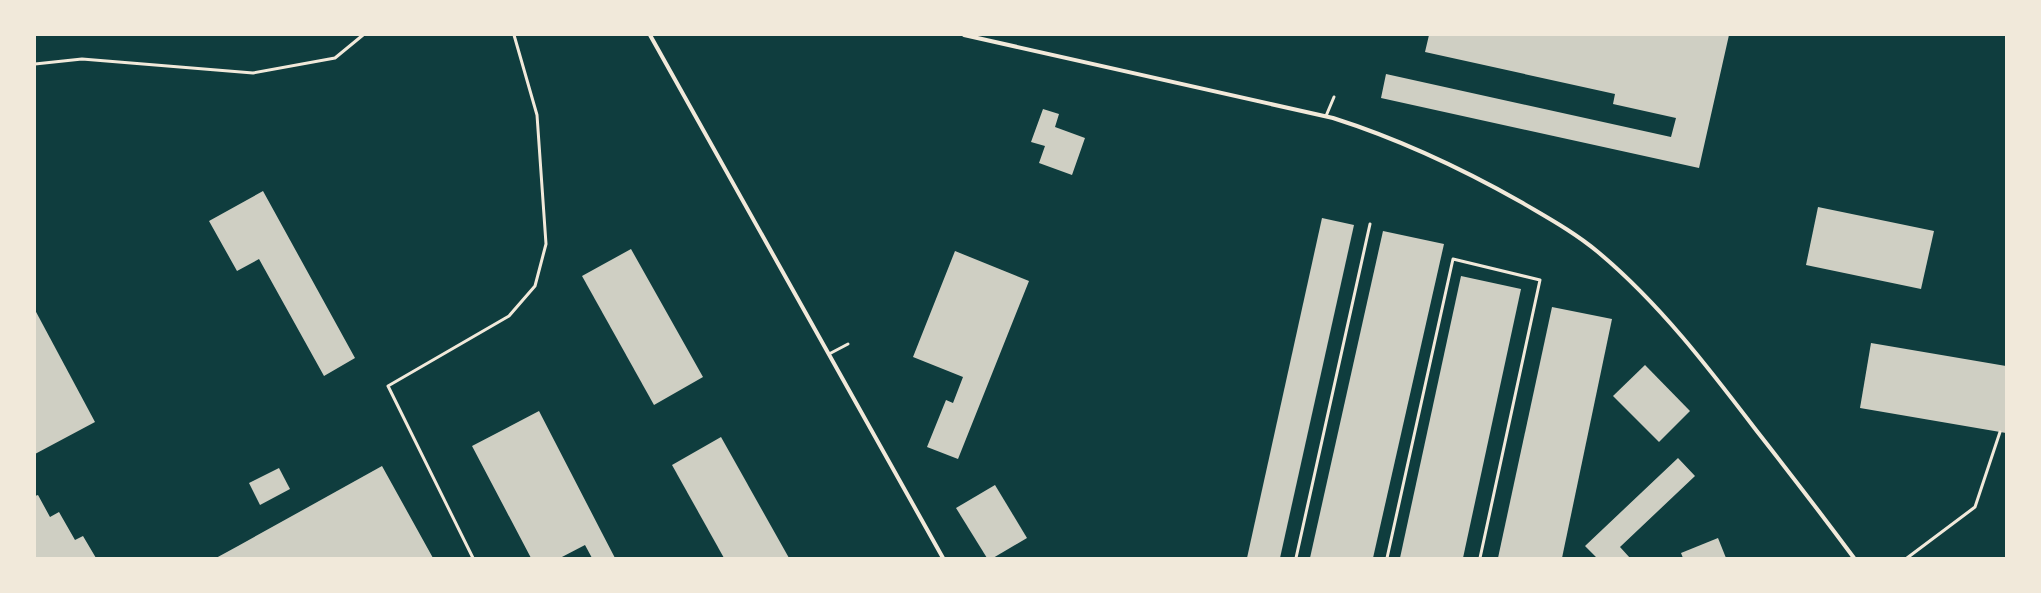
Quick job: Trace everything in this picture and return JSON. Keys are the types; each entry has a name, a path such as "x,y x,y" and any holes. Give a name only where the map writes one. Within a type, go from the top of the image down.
{"street":[{"path":"650,35 943,558"},
{"path":"964,35 1326,116 1378,132 1426,153 1487,183 1569,230 1598,252 1657,309 1692,348 1854,558"}],"lane":[{"path":"35,64 82,59 253,73 334,58 363,35"},
{"path":"473,558 388,386 509,316 535,286 546,244 537,115 514,35"},
{"path":"1326,116 1334,97"},
{"path":"1296,558 1370,224"},
{"path":"1387,558 1453,260 1540,280 1480,558"},
{"path":"829,354 848,344"},
{"path":"1907,558 1975,507 2000,432"}],"building":[{"path":"1429,35 1729,35 1699,168 1381,98 1386,74 1671,137 1676,118 1613,104 1615,94 1425,52"},
{"path":"1043,109 1059,114 1055,127 1085,138 1072,175 1039,163 1045,146 1031,142"},
{"path":"263,191 355,358 324,376 259,259 237,271 209,221"},
{"path":"1818,207 1934,231 1921,289 1806,265"},
{"path":"1322,218 1354,225 1280,558 1247,558"},
{"path":"1383,231 1444,244 1373,558 1310,558"},
{"path":"631,249 703,377 654,405 582,276"},
{"path":"955,251 1029,281 958,459 927,447 946,400 953,403 963,377 913,357"},
{"path":"1461,276 1521,289 1463,558 1400,558"},
{"path":"1552,307 1612,319 1562,558 1498,558"},
{"path":"35,310 95,422 35,454"},
{"path":"1871,343 2006,366 2006,433 1860,408"},
{"path":"1645,365 1690,411 1659,442 1613,396"},
{"path":"539,411 615,558 592,558 585,545 560,558 531,558 472,446"},
{"path":"721,437 789,558 724,558 672,465"},
{"path":"1678,458 1695,476 1620,547 1630,558 1597,558 1585,546"},
{"path":"382,466 433,558 216,558 238,546"},
{"path":"279,468 290,489 260,505 249,483"},
{"path":"995,485 1027,538 993,558 987,558 956,508"},
{"path":"38,495 50,517 59,512 75,540 83,536 96,558 35,558 35,496"},
{"path":"1718,538 1726,558 1683,558 1681,553"}]}
